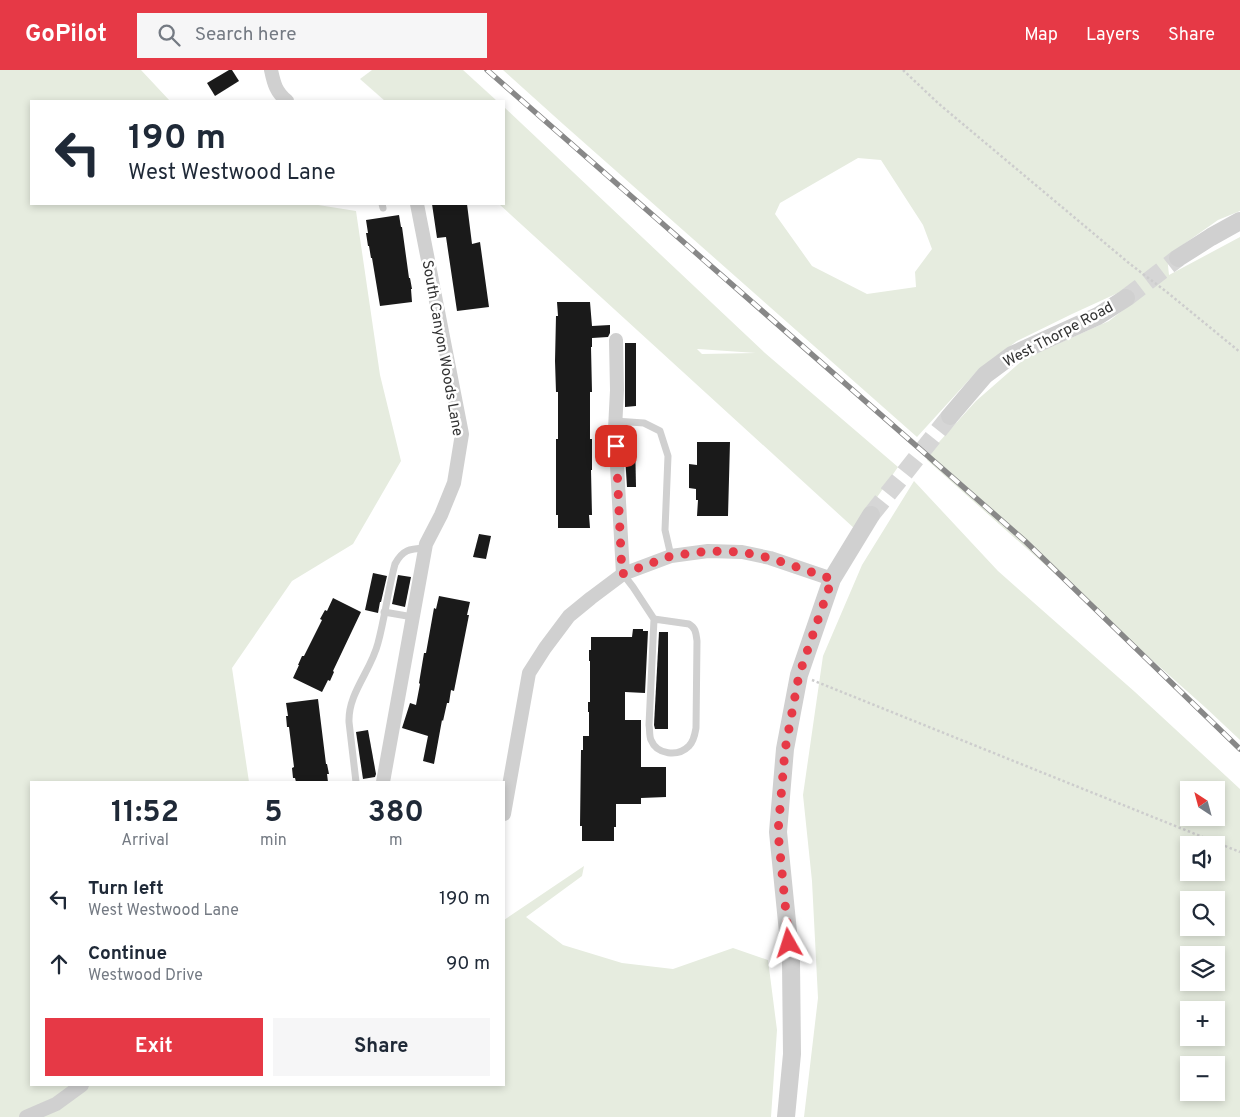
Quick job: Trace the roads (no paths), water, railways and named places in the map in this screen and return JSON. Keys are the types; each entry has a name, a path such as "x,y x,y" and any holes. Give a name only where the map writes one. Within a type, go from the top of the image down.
{"street":[{"path":"271,70 274,83 280,95 286,100"},
{"name":"South Canyon Woods Lane","path":"383,781 426,544 441,515 454,483 462,434 417,205"},
{"path":"1178,258 1240,221"},
{"name":"West Thorpe Road","path":"950,416 985,376 1012,355 1098,316 1126,298"},
{"path":"616,340 617,390 615,429 622,574"},
{"path":"786,1117 792,1054 791,962 778,832 785,750 799,675 832,579 872,515"},
{"path":"505,808 529,673 569,616 622,574 671,556 708,551 742,552 770,558 832,579"},
{"path":"26,1117 56,1104 81,1086"}],"lane":[{"path":"615,421 644,423 660,431 668,456 665,530 671,556"},
{"path":"356,781 349,713 354,697 378,643 395,564 399,556 406,551 426,548"},
{"path":"622,574 654,619 649,724 652,742 660,750 671,754 682,751 694,739 696,728 696,631 689,624 654,619"},
{"path":"384,612 413,617"}],"tunnel":[{"path":"1126,298 1178,258"},
{"path":"871,515 950,416"}],"railway":[{"path":"487,70 1025,541 1240,749"}]}
